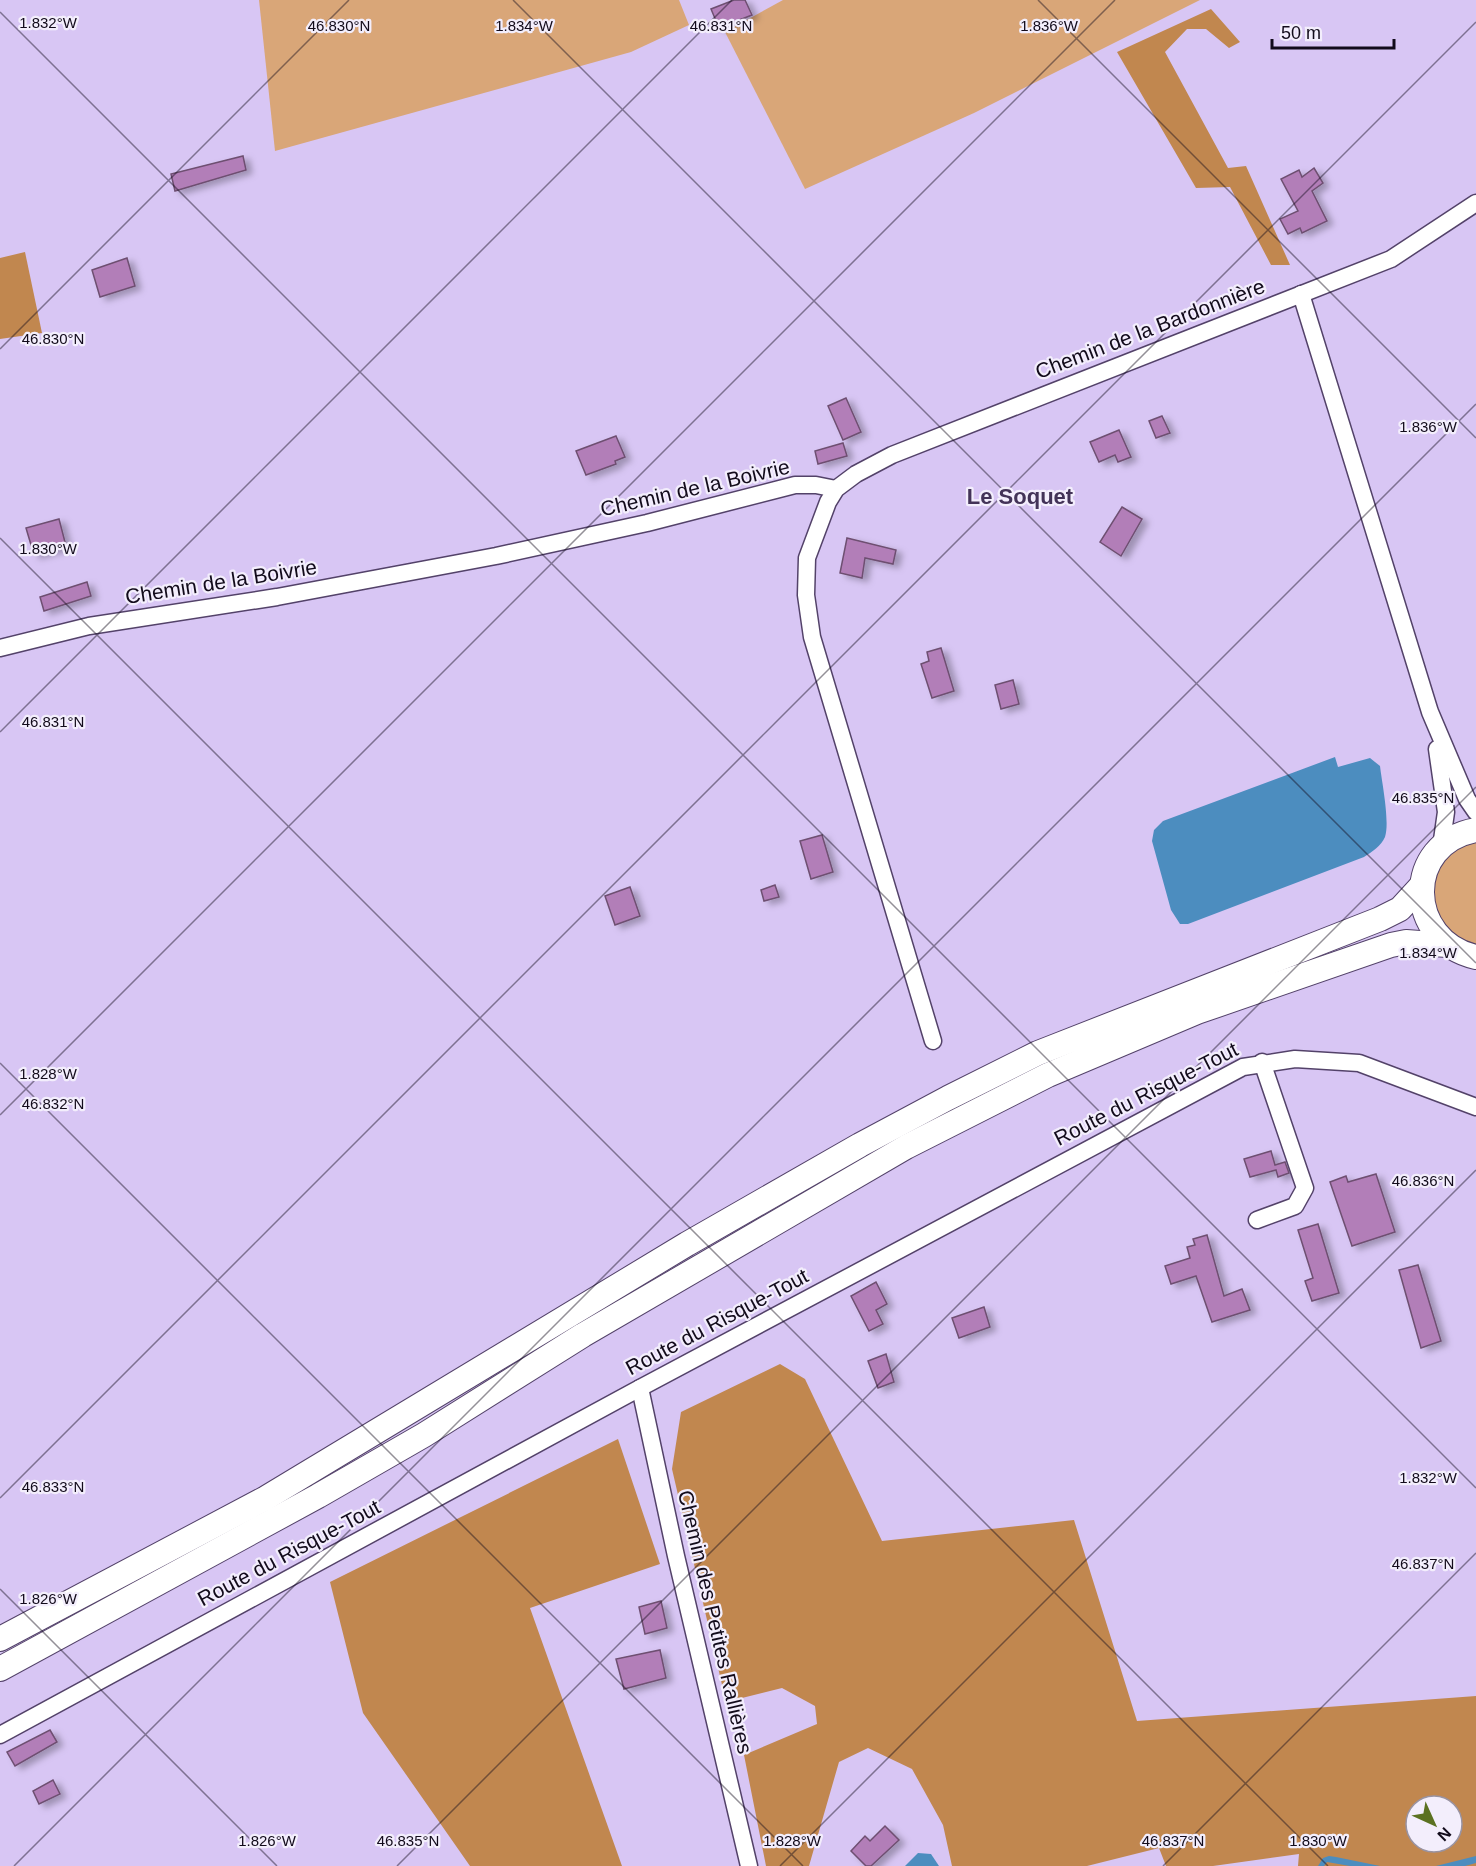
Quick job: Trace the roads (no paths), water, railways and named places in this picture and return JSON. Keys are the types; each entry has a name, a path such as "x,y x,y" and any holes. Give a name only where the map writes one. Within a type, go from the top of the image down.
{"highway":[{"path":"1447,945 1435,933 1426,918 1422,902 1422,885 1429,865 1441,848 1453,838 1476,830"},
{"path":"0,1639 266,1498 687,1244 889,1129 1038,1053 1380,919 1400,909 1422,885"},
{"path":"0,1669 328,1491 784,1216 906,1147 1038,1080 1197,1012 1361,955 1407,942 1447,945 1476,957"}],"street":[{"name":"Chemin de la Bardonnière","path":"836,489 856,474 884,459 1391,259 1476,203"},
{"path":"1301,294 1430,712 1442,772 1446,812 1441,848"},
{"name":"Chemin de la Boivrie","path":"0,648 89,626 277,597 496,556 648,524 795,485 816,485 836,489"},
{"path":"836,489 828,502 807,558 806,595 812,637 933,1041"},
{"path":"1430,712 1467,799 1476,812"},
{"name":"Route du Risque-Tout","path":"0,1735 640,1388 1223,1076 1262,1062 1306,1059 1359,1063 1476,1107"},
{"path":"1257,1220 1295,1206 1305,1188 1262,1062"},
{"name":"Chemin des Petites Rallières","path":"640,1388 676,1556 749,1866"}],"water":[{"path":"1335,757 1338,767 1370,758 1380,766 1387,822 1385,837 1379,846 1364,857 1188,924 1180,924 1171,910 1152,841 1154,830 1163,821"},
{"path":"918,1853 931,1854 939,1866 905,1866"},
{"path":"1329,1856 1380,1866 1350,1866 1327,1862 1324,1866 1318,1866 1323,1858"},
{"path":"1476,1856 1476,1863 1465,1866 1436,1866"}],"district":[{"name":"Le Soquet","path":"1020,496"}]}
